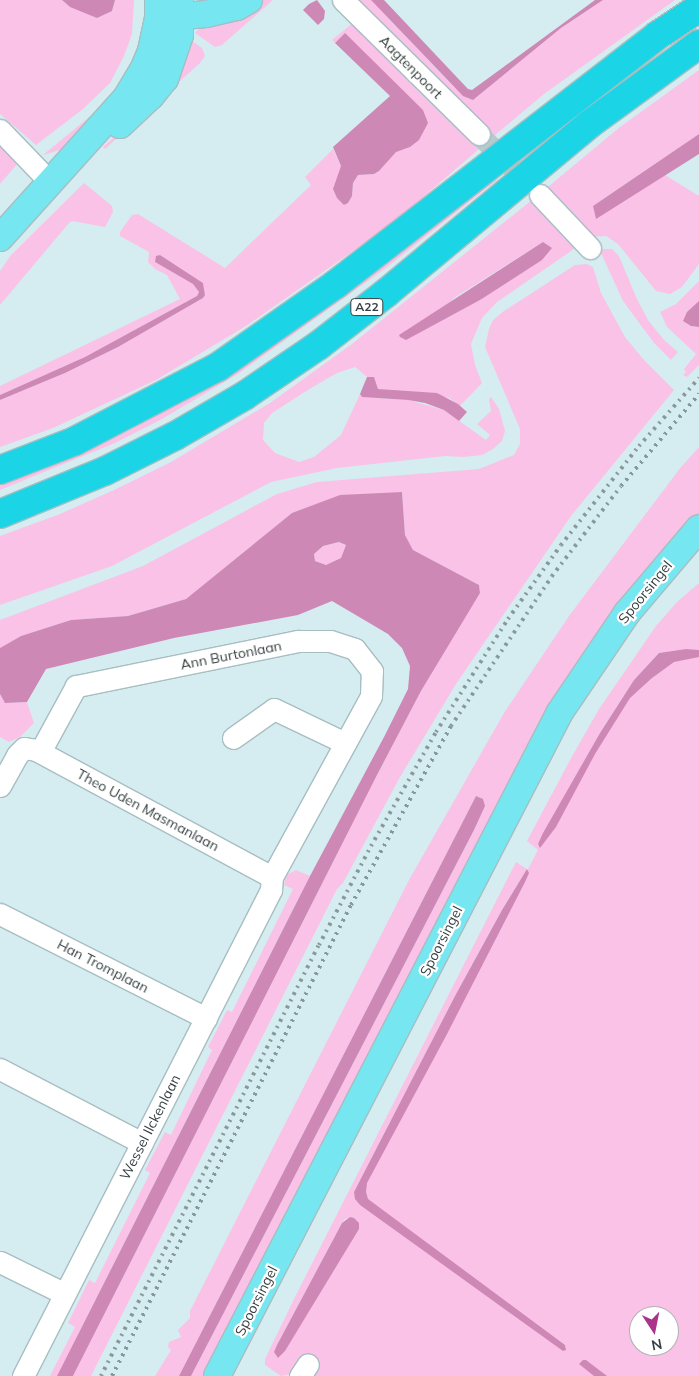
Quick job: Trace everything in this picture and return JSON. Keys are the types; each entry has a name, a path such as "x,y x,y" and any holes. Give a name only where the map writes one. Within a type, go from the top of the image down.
{"highway":[{"name":"A22","path":"0,470 75,441 218,367 336,284 658,35 699,8"},
{"name":"A22","path":"0,514 105,472 175,436 244,396 326,339 588,125 699,44"}],"main road":[{"path":"0,238 126,98 169,9 237,7 249,0"},
{"name":"Spoorsingel","path":"217,1376 560,712 627,613 694,541"}],"street":[{"name":"Aagtenpoort","path":"343,0 479,134"},
{"path":"0,130 50,182"},
{"path":"540,195 590,248"},
{"name":"Ann Burtonlaan","path":"0,786 17,755 32,750 76,686 298,641 330,641 355,649 372,671 372,696 272,877"},
{"path":"233,738 274,710 345,743"},
{"name":"Theo Uden Masmanlaan","path":"32,750 272,877"},
{"name":"Wessel Ilckenlaan","path":"23,1376 270,890 272,877"},
{"name":"Han Tromplaan","path":"0,914 206,1018"},
{"path":"0,1069 142,1143"},
{"path":"0,1262 64,1294"}],"shaded area":[{"path":"0,0 62,0 70,7 112,11 115,0 134,0 132,34 124,56 110,83 83,109 36,145 0,114"},
{"path":"62,0 115,0 112,11 97,18 70,7"},
{"path":"262,0 273,0 222,45 215,47 195,33 201,26"},
{"path":"317,0 325,11 324,19 318,25 303,10"},
{"path":"357,0 371,0 454,87 473,100 561,28 603,0 675,0 544,94 494,136"},
{"path":"371,0 384,0 468,89 472,90 595,0 603,0 561,28 473,100 463,96"},
{"path":"354,22 424,90 479,149 393,223 246,326 156,380 53,428 0,447 0,400 65,373 118,347 203,298 205,294 203,283 160,255 155,262 193,284 199,292 197,296 85,357 0,395 0,386 180,299 167,275 155,269 148,262 149,252 120,236 120,232 132,215 138,214 225,268 311,185 305,177 333,149 341,166 344,205 348,203 352,196 353,183 358,175 374,174 379,171 396,151 410,147 428,123 345,34 335,43 332,40"},
{"path":"345,33 423,110 428,123 419,140 410,147 396,152 379,171 374,174 358,175 353,183 352,196 348,203 344,205 337,198 333,189 341,166 333,147 390,96 335,43"},
{"path":"142,36 127,87 63,149 43,155 111,99 134,60"},
{"path":"192,41 202,48 205,56 200,63 105,149 103,147 147,108"},
{"path":"699,70 699,134 593,206 596,218 665,175 699,196 699,264 682,287 670,294 656,291 618,244 606,236 589,237 543,191 620,127"},
{"path":"699,134 699,154 596,219 593,206"},
{"path":"0,146 19,162 0,184"},
{"path":"495,177 497,180 386,268 238,374 162,419 115,443 0,490 0,485 87,451 130,430 239,368 352,289"},
{"path":"84,183 112,206 113,212 105,227 72,221 69,223 0,305 0,271 11,255"},
{"path":"532,200 575,244 574,249 497,302 482,318 471,344 475,365 482,383 460,406 449,398 377,389 374,377 367,377 355,367 337,373 311,388 272,413 264,423 263,440 275,453 299,462 314,457 341,435 360,394 362,397 408,400 444,410 486,440 490,435 477,424 491,411 489,399 491,397 499,409 505,431 502,441 493,449 482,455 464,457 445,456 337,468 271,482 112,566 0,605 0,536 60,514 171,462 270,403 352,344","holes":["543,242 480,300 431,326 454,298"]},
{"path":"543,242 552,248 542,260 480,300 406,340 400,337 399,335"},
{"path":"602,249 612,249 619,256 648,320 664,340 678,352 671,360 654,343 623,301 601,253"},
{"path":"160,255 203,283 205,295 203,298 118,347 65,373 0,400 0,395 85,357 197,296 199,292 193,284 155,262 156,256"},
{"path":"587,264 593,267 601,293 625,337 644,360 674,390 571,516 456,684 400,777 343,883 337,889 91,1376 73,1376 377,775 421,691 480,592 479,585 413,550 405,535 402,492 292,513 186,599 128,616 71,620 21,636 0,648 0,620 143,566 277,494 317,482 479,469 514,455 520,444 520,429 485,347 489,329 493,320 504,311 575,265"},
{"path":"699,281 699,301 691,326 699,327 699,365 687,377 683,375 686,372 684,369 696,354 667,327 660,312 676,304"},
{"path":"699,301 699,327 691,326 683,321 687,312"},
{"path":"367,377 374,377 378,389 437,393 458,404 467,412 459,421 444,410 425,403 362,397 360,394"},
{"path":"699,447 699,514 642,579 210,1376 191,1376 474,830 485,806 476,796 179,1376 155,1376 171,1350 168,1347 169,1342 181,1337 178,1330 190,1318 190,1311 409,880 504,713 569,616 681,467"},
{"path":"402,492 405,535 413,550 479,585 480,593 421,691 377,775 73,1376 57,1376 310,876 408,689 410,666 402,648 388,634 332,601 298,615 174,638 46,669 27,702 5,703 0,694 0,648 21,636 71,620 128,616 186,599 292,513 340,495","holes":["339,542 346,545 341,558 326,565 315,561 314,554 323,546"]},
{"path":"339,542 346,545 341,558 326,565 315,561 314,554 323,546"},
{"path":"699,583 699,650 686,649 659,653 634,680 600,733 538,844 540,847 629,691 662,660 699,652 699,1376 313,1376 296,1365 290,1374 281,1376 265,1365 265,1359 296,1295 516,862 527,869 502,910 455,996 354,1192 359,1204 361,1200 360,1190 364,1180 538,850 527,841 599,709 656,626 677,602","holes":["351,1217 276,1351 281,1355 278,1358 275,1352 277,1345 342,1223 345,1219"]},
{"path":"686,649 699,650 699,657 674,662 652,678 630,698 595,754 556,827 540,848 538,844 543,833 600,733 634,680 659,653"},
{"path":"0,694 5,703 27,702 34,723 20,737 9,742 0,737"},
{"path":"476,796 483,799 485,806 474,830 191,1376 179,1376"},
{"path":"527,869 529,873 525,882 446,1036 367,1183 366,1192 368,1199 565,1345 566,1350 563,1351 360,1205 355,1199 354,1192 455,996 502,910"},
{"path":"296,870 310,876 57,1376 50,1376 75,1327 68,1323 89,1280 95,1283 150,1173 145,1170 165,1132 171,1135 212,1050 208,1047 227,1010 232,1012 293,889 284,885 286,875"},
{"path":"350,1217 359,1223 359,1229 285,1351 278,1358 274,1352 277,1345 342,1223"},
{"path":"586,1360 607,1376 594,1376 579,1364"}],"tunnel":[{"path":"479,134 533,188"}],"railway":[{"path":"101,1376 319,945 371,846 436,732 508,619 561,545 639,446 699,378"},
{"path":"112,1376 351,905 451,726 552,576 621,486 699,394"}]}
